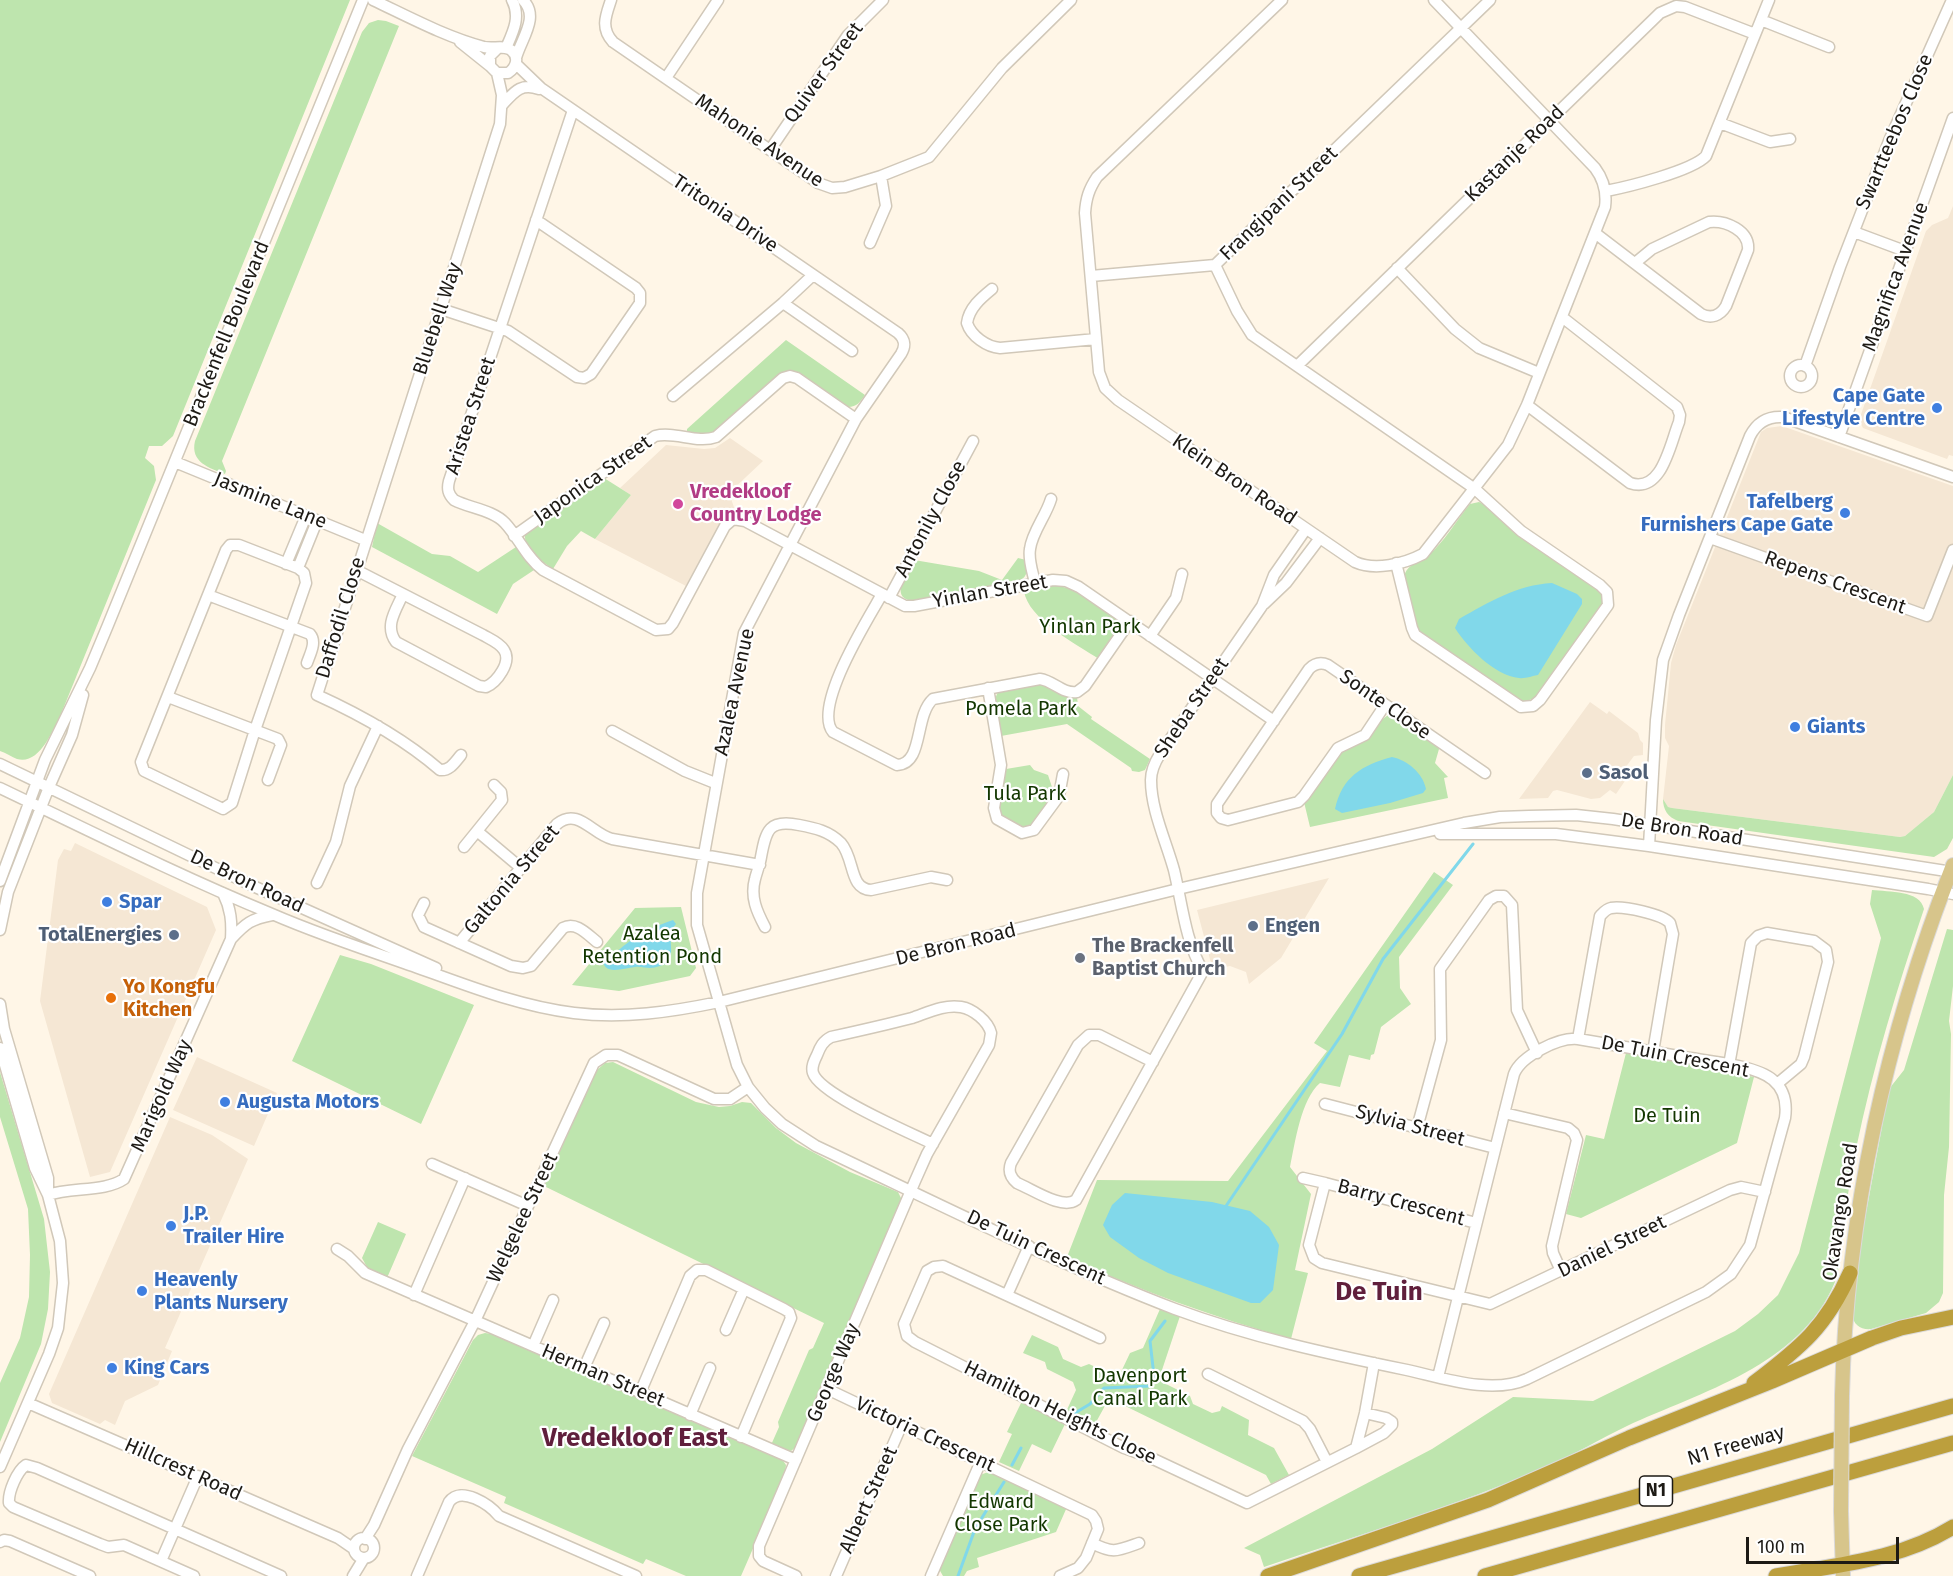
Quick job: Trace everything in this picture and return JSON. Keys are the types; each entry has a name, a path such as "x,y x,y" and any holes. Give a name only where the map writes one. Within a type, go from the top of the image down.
{"highway":[{"path":"1745,1390 1798,1348 1815,1330 1835,1304 1850,1272"},
{"path":"1268,1576 1488,1500 1629,1438 1872,1338 1901,1328 1953,1317"},
{"name":"N1 Freeway","path":"1359,1576 1953,1406"},
{"name":"N1","path":"1485,1576 1953,1443"},
{"path":"1776,1576 1843,1570 1911,1549 1953,1527"}],"main road":[{"name":"Okavango Road","path":"1843,1570 1841,1511 1843,1351 1850,1272 1864,1182 1883,1089 1904,1009 1948,893 1952,869"}],"street":[{"name":"Brackenfell Boulevard","path":"0,881 45,760 90,668 363,0"},
{"path":"373,0 452,36 506,68"},
{"path":"506,68 490,56 502,48 516,22 517,13 512,0"},
{"path":"506,68 531,16 523,0"},
{"name":"Mahonie Avenue","path":"611,0 605,22 609,37 825,186 845,187 921,162 935,152 988,83 1071,0"},
{"path":"666,78 718,0"},
{"name":"Quiver Street","path":"770,150 848,35 883,0"},
{"name":"Klein Bron Road","path":"1282,0 1097,177 1086,198 1085,213 1101,378 1113,396 1355,562 1374,568 1416,558 1423,554 1501,455 1527,405 1605,207 1606,191"},
{"path":"1434,0 1595,168 1606,191 1620,189 1695,165 1706,156 1769,0"},
{"name":"Frangipani Street","path":"1396,563 1412,628 1418,638 1517,705 1529,707 1540,700 1608,605 1608,597 1600,585 1521,531 1475,489 1252,335 1237,311 1215,265 1490,0"},
{"name":"Swartteebos Close","path":"1805,366 1890,141 1952,0"},
{"name":"Kastanje Road","path":"1297,366 1660,13 1668,8 1685,7 1755,34"},
{"path":"1761,20 1829,47"},
{"path":"452,36 511,50 502,100"},
{"name":"Tritonia Drive","path":"506,68 545,90 898,333 903,338 904,345"},
{"path":"502,100 521,87 530,86 545,90"},
{"name":"Bluebell Way","path":"365,540 500,124 502,100"},
{"name":"Aristea Street","path":"573,110 448,488 449,495 454,500 496,516 504,522 532,560 543,570 652,629 660,631 668,629 673,623 730,520 741,519 789,545"},
{"name":"Magnifica Avenue","path":"1839,436 1953,118"},
{"path":"1720,123 1770,142 1790,139"},
{"path":"870,243 886,206 881,176"},
{"path":"441,309 508,331 573,376 584,378 591,374 640,303 640,293 536,220"},
{"path":"1595,233 1701,315 1713,317 1726,306 1748,250 1748,242 1740,231 1713,221 1652,249 1635,263"},
{"name":"Swartteebos Close","path":"1854,232 1905,251"},
{"path":"1091,276 1215,265"},
{"path":"1397,268 1455,329 1479,348 1539,373"},
{"path":"673,396 813,275"},
{"path":"992,289 979,300 969,315 967,323 972,333 990,346 1000,348 1096,339"},
{"path":"783,303 852,351"},
{"path":"1527,405 1630,483 1645,484 1654,480 1660,472 1679,422 1680,415 1677,407 1562,317"},
{"name":"Azalea Avenue","path":"719,1002 697,925 697,893 715,783 744,633 856,419 901,354 904,345"},
{"name":"Japonica Street","path":"514,536 655,436 704,439 716,437 783,378 790,376 797,378 856,419"},
{"path":"1649,846 1656,720 1663,660 1750,436 1756,426 1772,417 1783,417 1953,477"},
{"name":"Antonily Close","path":"973,441 833,687 827,719 828,726 833,732 893,764 905,764 914,756 919,726 930,702 938,697 988,688"},
{"name":"Jasmine Lane","path":"175,462 365,540"},
{"path":"1035,583 1030,547 1051,500"},
{"path":"286,564 306,516"},
{"path":"298,568 317,521"},
{"name":"Sheba Street","path":"1262,606 1274,575 1306,529"},
{"name":"Sheba Street","path":"1153,1062 1203,971 1194,957 1157,814 1152,788 1152,773 1156,760 1262,606 1287,583 1320,538"},
{"name":"Repens Crescent","path":"1710,538 1927,616 1953,550"},
{"name":"Daffodil Close","path":"365,540 358,571 317,695 378,726"},
{"path":"230,545 239,545 286,564 304,573 306,583 232,803 223,809 144,771 141,762 226,550 230,545"},
{"name":"Yinlan Street","path":"789,545 886,596 910,606 1035,583 1060,580 1073,583 1212,678"},
{"path":"1285,559 1298,568"},
{"path":"358,571 403,594 501,646 506,656 497,679 486,687 479,686 396,642 391,636 390,624 403,594"},
{"path":"1150,636 1176,598 1182,574"},
{"path":"208,595 310,634 314,643 307,663"},
{"path":"1063,774 1059,795 1034,830 1022,833 997,819 994,808 1001,765 988,688 1040,679 1049,681 1065,692 1077,693 1085,686 1130,621"},
{"name":"Sonte Close","path":"1274,721 1310,669 1317,664 1328,666 1485,773"},
{"name":"Brackenfell Boulevard","path":"0,930 8,892 72,735 90,668"},
{"path":"1212,678 1274,721 1217,804 1216,813 1228,820 1298,802 1338,748 1365,735 1385,705"},
{"path":"168,696 275,738 280,742 268,780"},
{"path":"317,883 336,842 350,786 378,726 416,750 440,771 445,771 461,755"},
{"path":"612,730 700,778 715,783"},
{"name":"De Bron Road","path":"0,764 253,886 496,996"},
{"path":"464,847 502,800 501,792 494,785"},
{"name":"De Bron Road","path":"0,788 223,893 339,941 496,996 551,1009 606,1016 675,1011 719,1002 1178,889 1412,834 1500,818 1576,816 1650,824 1952,869"},
{"name":"Galtonia Street","path":"459,943 557,824 570,818 580,819 607,838 702,856"},
{"path":"765,927 753,898 753,885 765,839 769,830 776,825 788,823 821,830 835,838 846,851 857,883 864,890 931,877 947,880"},
{"path":"477,831 521,868"},
{"name":"De Bron Road","path":"1412,834 1473,832 1556,834 1649,846 1948,893"},
{"path":"702,856 760,865"},
{"name":"Marigold Way","path":"223,893 232,919 231,939"},
{"path":"1418,1128 1441,1040 1440,969 1489,900 1496,896 1504,896 1512,905 1517,1010 1538,1053"},
{"path":"424,903 419,912 421,924 505,965 523,968 535,963 563,928 568,925 576,926 597,942"},
{"path":"1578,1039 1600,916 1605,911 1614,908 1659,915 1670,923 1673,934 1653,1052"},
{"name":"Marigold Way","path":"48,1195 59,1191 114,1185 121,1182 127,1175 231,939 245,924 254,919 272,915"},
{"path":"1729,1065 1751,943 1758,936 1767,933 1818,943 1826,950 1828,962 1804,1057 1801,1064 1777,1084"},
{"name":"De Tuin Crescent","path":"719,1002 737,1065 747,1087 765,1108 800,1137 1108,1282 1212,1322 1276,1341 1438,1377 1495,1386 1516,1384 1706,1292 1731,1274 1745,1255 1754,1234 1786,1113 1784,1095 1777,1084 1763,1074 1729,1065 1578,1039 1562,1040 1524,1060 1516,1070 1504,1113 1438,1377"},
{"path":"0,1004 4,1029 48,1178 48,1195"},
{"name":"George Way","path":"796,1576 764,1561 759,1556 759,1545 933,1144 990,1041 990,1029 985,1021 966,1009 956,1007 931,1010 826,1040 813,1066 814,1075 819,1082 855,1107 933,1144"},
{"path":"1099,1035 1153,1062 1076,1200 1070,1204 1061,1203 1017,1182 1012,1177 1011,1163 1078,1045 1085,1037 1099,1035"},
{"path":"0,1047 35,1167 48,1195 62,1258 62,1308 58,1328 50,1354 0,1467"},
{"name":"Welgelee Street","path":"354,1574 362,1548 375,1525 408,1449 475,1321 592,1067 601,1057 610,1054 618,1055 714,1100 730,1099 747,1087"},
{"name":"Sylvia Street","path":"1325,1104 1495,1148"},
{"path":"1504,1113 1568,1128 1578,1140 1552,1245 1561,1271"},
{"path":"432,1164 528,1206"},
{"path":"414,1294 465,1178"},
{"name":"Barry Crescent","path":"1303,1178 1476,1223"},
{"name":"Barry Crescent","path":"1324,1183 1309,1241 1309,1250 1314,1258 1322,1263 1458,1297"},
{"name":"Daniel Street","path":"1458,1297 1493,1304 1730,1190 1741,1187 1765,1192"},
{"path":"1007,1295 1029,1246"},
{"name":"Herman Street","path":"337,1249 348,1256 365,1273 796,1460"},
{"name":"Hamilton Heights Close","path":"1100,1338 947,1268 934,1267 925,1275 905,1320 905,1331 915,1342 1013,1390 1044,1409 1244,1503 1254,1502 1384,1433 1392,1425 1392,1422 1386,1418 1365,1413"},
{"path":"640,1393 692,1274 703,1269 784,1309 789,1312 791,1318 741,1437"},
{"path":"726,1330 744,1289"},
{"path":"533,1346 553,1300"},
{"path":"584,1368 604,1323"},
{"path":"1356,1448 1374,1363"},
{"path":"690,1415 710,1368"},
{"path":"1208,1374 1304,1421 1328,1462"},
{"name":"Victoria Crescent","path":"827,1389 1089,1512 1098,1525 1097,1534 1078,1568 1060,1576"},
{"name":"Hillcrest Road","path":"28,1403 362,1548"},
{"name":"Albert Street","path":"836,1576 902,1424"},
{"path":"931,1576 981,1461"},
{"path":"194,1576 121,1545 108,1547 100,1545 13,1508 8,1500 20,1469 26,1465 37,1468 281,1576"},
{"path":"161,1562 198,1476"},
{"path":"417,1576 449,1502 454,1496 460,1494 491,1507 499,1516 636,1576"},
{"path":"0,1542 10,1541 90,1576"},
{"path":"1092,1543 1111,1552 1139,1544"}],"shaded area":[{"path":"1953,206 1953,456 1949,455 1947,459 1863,428 1859,420 1926,231 1932,225 1948,218"},
{"path":"1782,426 1953,486 1953,775 1934,812 1905,836 1672,808 1668,807 1663,799 1669,746 1665,738 1665,725 1671,663 1676,645 1761,432 1767,428"},
{"name":"Vredekloof Country Lodge","path":"730,438 763,461 729,493 736,513 720,523 686,586 595,539 631,495 620,488 666,445 715,448"},
{"path":"1590,702 1607,714 1609,711 1638,733 1643,743 1643,755 1634,756 1622,772 1627,778 1616,794 1610,790 1600,798 1591,799 1557,790 1553,791 1548,798 1519,799"},
{"path":"75,843 207,907 216,930 110,1172 90,1177 40,1001 58,860 64,849 71,851"},
{"path":"1329,878 1281,958 1249,984 1246,972 1230,966 1221,968 1211,963 1197,910"},
{"name":"Augusta Motors","path":"197,1057 277,1093 254,1146 173,1110"},
{"path":"170,1117 212,1135 248,1159 165,1348 172,1351 158,1385 125,1401 115,1425 105,1420 100,1424 52,1403 49,1394"}],"green space":[{"path":"0,0 350,0 173,436 162,446 149,446 145,458 154,466 156,480 59,719 38,753 25,760 0,751"},
{"path":"378,20 399,26 222,461 225,474 198,459 194,448 195,441 362,32 369,23"},
{"path":"786,340 865,395 862,400 848,407 798,374 714,432 707,434 687,432 687,429"},
{"path":"604,478 631,495 595,539 581,531 567,546 553,569 530,549 525,534"},
{"path":"1479,502 1518,535 1603,596 1604,603 1536,698 1523,702 1420,633 1416,628 1404,577 1411,566 1425,559 1439,544 1470,504"},
{"path":"377,523 432,554 450,556 478,572 516,547 534,570 513,584 497,614 372,547"},
{"path":"1018,558 1026,560 1027,569 1026,575 1019,581 911,601 901,594 902,583 914,560 979,571 1002,580"},
{"name":"Yinlan Park","path":"1051,585 1068,588 1087,597 1117,620 1117,632 1099,659 1054,630 1043,621 1027,601 1024,591"},
{"name":"Pomela Park","path":"1040,684 1062,695 1077,697 1078,706 1092,717 1091,719 1150,759 1145,770 1132,771 1131,768 1067,724 1001,736 995,707 998,692"},
{"path":"1388,715 1438,746 1435,763 1448,777 1444,778 1448,798 1310,827 1304,802 1339,753"},
{"name":"Tula Park","path":"1030,765 1034,770 1048,775 1054,793 1033,825 1023,828 1002,818 998,809 1006,769"},
{"path":"1953,775 1953,838 1947,849 1934,857 1678,821 1667,813 1663,803 1663,799 1668,807 1672,808 1900,837 1905,836 1934,812"},
{"path":"1434,872 1453,885 1399,957 1400,988 1411,1004 1381,1027 1374,1054 1371,1055 1370,1060 1349,1055 1340,1087 1320,1083 1313,1090 1303,1110 1290,1167 1311,1194 1295,1270 1308,1273 1291,1339 1177,1302 1067,1257 1097,1180 1228,1181 1327,1051 1314,1043"},
{"path":"1872,890 1910,895 1917,898 1924,909 1904,968 1870,1088 1850,1182 1837,1277 1819,1311 1798,1335 1773,1356 1745,1373 1716,1388 1627,1426 1548,1466 1443,1507 1264,1567 1260,1555 1244,1548 1432,1449 1513,1397 1593,1401 1735,1331 1778,1295 1799,1253 1881,938 1870,904"},
{"name":"Azalea Retention Pond","path":"681,907 696,968 690,976 619,991 572,985 635,908"},
{"path":"1947,929 1953,930 1953,986 1949,1021 1951,1034 1949,1147 1944,1195 1943,1293 1939,1302 1926,1313 1864,1329 1856,1324 1852,1314 1861,1240 1889,1089 1904,1070"},
{"path":"340,955 371,964 474,1005 421,1124 292,1061"},
{"name":"De Tuin","path":"1626,1053 1754,1077 1737,1143 1581,1218 1566,1214 1586,1135 1604,1139"},
{"path":"613,1062 696,1102 719,1107 742,1102 751,1103 776,1128 796,1143 850,1172 898,1192 902,1200 796,1447 791,1451 771,1445 779,1427 778,1422 809,1350 813,1348 824,1323 544,1186 597,1070 605,1063"},
{"path":"0,1072 44,1219 50,1272 48,1309 41,1344 0,1442 0,1383 20,1338 29,1297 30,1255 28,1209 0,1117"},
{"path":"378,1222 406,1234 387,1278 368,1269 362,1258"},
{"name":"Davenport Canal Park","path":"1160,1309 1180,1316 1161,1373 1166,1384 1190,1396 1193,1404 1212,1413 1220,1411 1222,1406 1249,1420 1248,1435 1274,1448 1289,1475 1271,1484 1266,1475 1115,1401 1106,1404 1095,1424 1087,1424 1065,1414 1076,1390 1073,1382 1047,1369 1045,1362 1023,1353 1032,1335 1058,1347 1063,1359 1081,1367 1089,1364 1113,1375 1121,1372 1130,1353 1143,1348"},
{"path":"485,1333 498,1335 782,1459 786,1465 785,1475 741,1576 686,1576 646,1559 643,1564 504,1503 506,1497 412,1456 473,1340"},
{"path":"1022,1401 1065,1424 1051,1453 1032,1444 1019,1471 999,1462 1012,1434 1007,1432"},
{"name":"Edward Close Park","path":"991,1471 1067,1507 1056,1532 977,1558 979,1567 967,1571 964,1576 943,1576 939,1569 980,1475"}],"water":[{"path":"1552,583 1577,594 1582,599 1582,604 1538,675 1521,678 1501,672 1474,652 1455,628 1459,619 1504,595 1539,584"},
{"path":"1392,757 1409,764 1418,773 1426,789 1423,793 1342,813 1335,809 1343,788 1355,774 1371,764"},
{"path":"673,920 676,924 671,933 671,953 668,963 652,968 614,970 605,967 602,955 615,953 640,935"},
{"path":"1125,1193 1212,1202 1250,1211 1269,1227 1279,1245 1273,1290 1260,1303 1251,1303 1168,1273 1139,1258 1110,1237 1103,1225 1112,1205"}],"waterway":[{"path":"1226,1206 1342,1034 1383,959 1473,844"},
{"path":"1070,1416 1090,1404 1104,1388 1150,1386 1154,1376 1150,1341 1165,1321"},
{"path":"1012,1465 1021,1448"},
{"path":"958,1576 975,1529 1004,1482"}],"place":[{"name":"Cape Gate Lifestyle Centre","path":"1937,408"},
{"name":"Vredekloof Country Lodge","path":"678,504"},
{"name":"Tafelberg Furnishers Cape Gate","path":"1845,513"},
{"name":"Giants","path":"1795,727"},
{"name":"Sasol","path":"1587,773"},
{"name":"Spar","path":"107,902"},
{"name":"Engen","path":"1253,926"},
{"name":"TotalEnergies","path":"174,935"},
{"name":"The Brackenfell Baptist Church","path":"1080,958"},
{"name":"Yo Kongfu Kitchen","path":"111,998"},
{"name":"Augusta Motors","path":"225,1102"},
{"name":"J.P. Trailer Hire","path":"171,1226"},
{"name":"Heavenly Plants Nursery","path":"142,1291"},
{"name":"King Cars","path":"112,1368"}],"district":[{"name":"De Tuin","path":"1379,1293"},
{"name":"Vredekloof East","path":"635,1439"}]}
